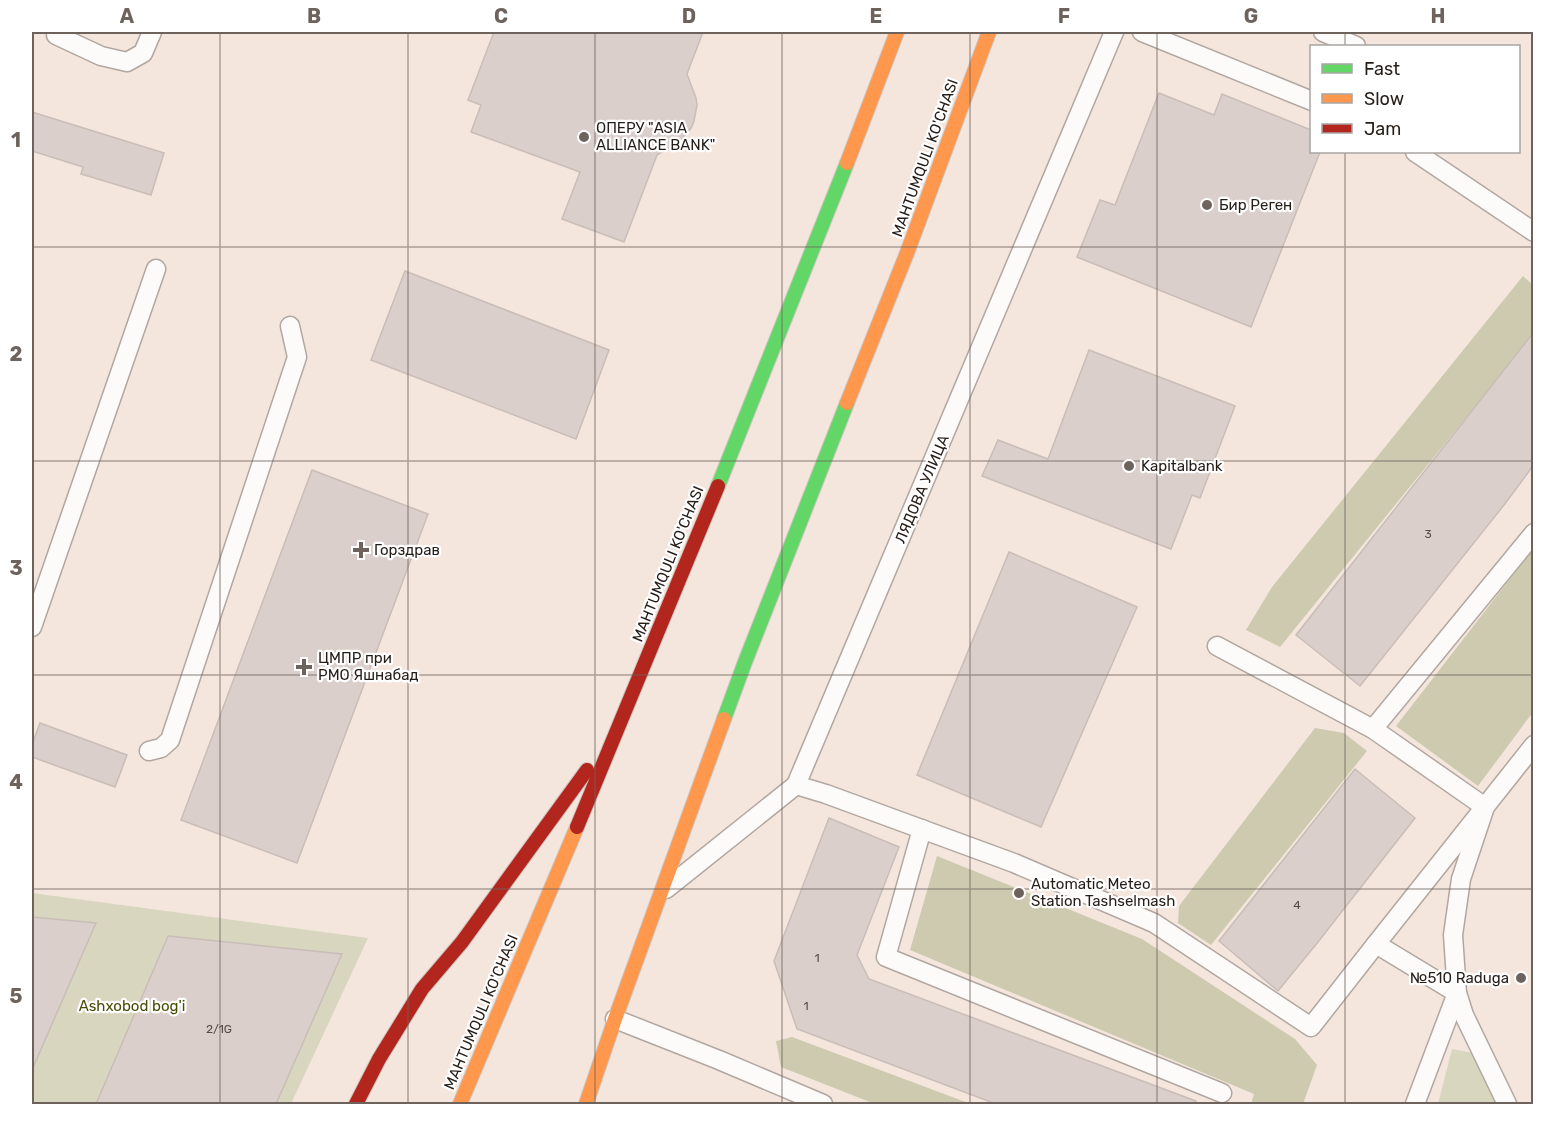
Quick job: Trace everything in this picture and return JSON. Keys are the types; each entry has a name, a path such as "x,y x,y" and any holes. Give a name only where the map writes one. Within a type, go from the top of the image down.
{"main road":[{"name":"MAHTUMQULI KO'CHASI","path":"460,1104 620,725 781,330 897,32"},
{"name":"MAHTUMQULI KO'CHASI","path":"586,1104 745,662 907,254 989,32"},
{"path":"356,1104 379,1059 422,989 462,942 620,725"}],"lane":[{"path":"57,32 56,35 101,56 127,62 143,52 152,32"},
{"name":"ЛЯДОВА УЛИЦА","path":"660,894 796,785 1114,32"},
{"path":"1142,32 1310,100"},
{"path":"1323,32 1354,45"},
{"path":"1416,153 1533,232"},
{"path":"32,627 156,269"},
{"path":"149,751 161,748 171,740 297,357 290,326"},
{"path":"1374,729 1533,533"},
{"path":"1217,646 1374,729 1485,807"},
{"path":"796,785 1014,863 1154,923 1311,1027 1533,745"},
{"path":"1485,807 1461,879 1453,935 1457,993 1464,1015 1507,1104"},
{"path":"922,829 886,957 1222,1093"},
{"path":"1376,944 1457,993"},
{"path":"1414,1104 1457,993"},
{"path":"615,1019 823,1104"}],"green space":[{"name":"Ashxobod bog'i","path":"32,893 368,938 291,1104 32,1104"},
{"path":"1452,1049 1473,1053 1497,1104 1438,1104"}],"shaded area":[{"path":"1523,276 1533,285 1533,335 1280,647 1246,630 1272,587"},
{"path":"1533,549 1533,712 1478,786 1396,726"},
{"path":"1315,728 1344,733 1367,751 1211,945 1178,923 1179,906"},
{"path":"937,856 1142,939 1295,1039 1317,1065 1303,1104 1251,1104 1254,1094 910,950"},
{"path":"792,1037 971,1104 875,1104 781,1067 776,1041"}],"building":[{"name":"ОПЕРУ \"ASIA ALLIANCE BANK\"","path":"494,32 703,32 687,74 696,98 694,121 681,140 657,155 624,242 562,219 580,172 471,132 481,105 468,100"},
{"path":"1159,93 1214,115 1222,94 1310,130 1310,153 1320,153 1251,327 1077,257 1100,200 1115,205"},
{"path":"32,112 164,153 151,195 81,174 83,167 32,151"},
{"path":"405,271 609,350 576,439 371,360"},
{"path":"1533,333 1533,466 1360,686 1296,635"},
{"name":"Kapitalbank","path":"1089,350 1235,406 1200,498 1192,495 1171,549 982,476 998,440 1048,459"},
{"name":"ЦМПР при РМО Яшнабад","path":"312,470 428,514 297,863 181,820"},
{"path":"1009,552 1137,607 1041,827 917,775"},
{"path":"40,723 127,755 115,787 32,757 32,745"},
{"path":"1355,769 1415,818 1278,991 1219,941"},
{"path":"829,818 899,847 857,955 869,979 1196,1101 1195,1104 996,1104 797,1029 774,961"},
{"path":"32,917 96,923 32,1070"},
{"path":"168,936 342,954 276,1104 96,1104"}],"traffic: fast":[{"path":"718,486 847,163"},
{"path":"724,719 847,403"}],"traffic: slow":[{"path":"847,163 897,32"},
{"path":"847,403 907,253 989,32"},
{"path":"586,1104 724,719"},
{"path":"460,1104 577,827"}],"traffic: jam":[{"path":"577,827 718,486"},
{"path":"356,1104 379,1059 422,989 462,942 587,770"}],"place":[{"name":"ОПЕРУ \"ASIA ALLIANCE BANK\"","path":"584,137"},
{"name":"Бир Реген","path":"1207,205"},
{"name":"Kapitalbank","path":"1129,466"},
{"name":"Горздрав","path":"361,550"},
{"name":"ЦМПР при РМО Яшнабад","path":"304,667"},
{"name":"Automatic Meteo Station Tashselmash","path":"1019,893"},
{"name":"№510 Raduga","path":"1521,978"}]}
